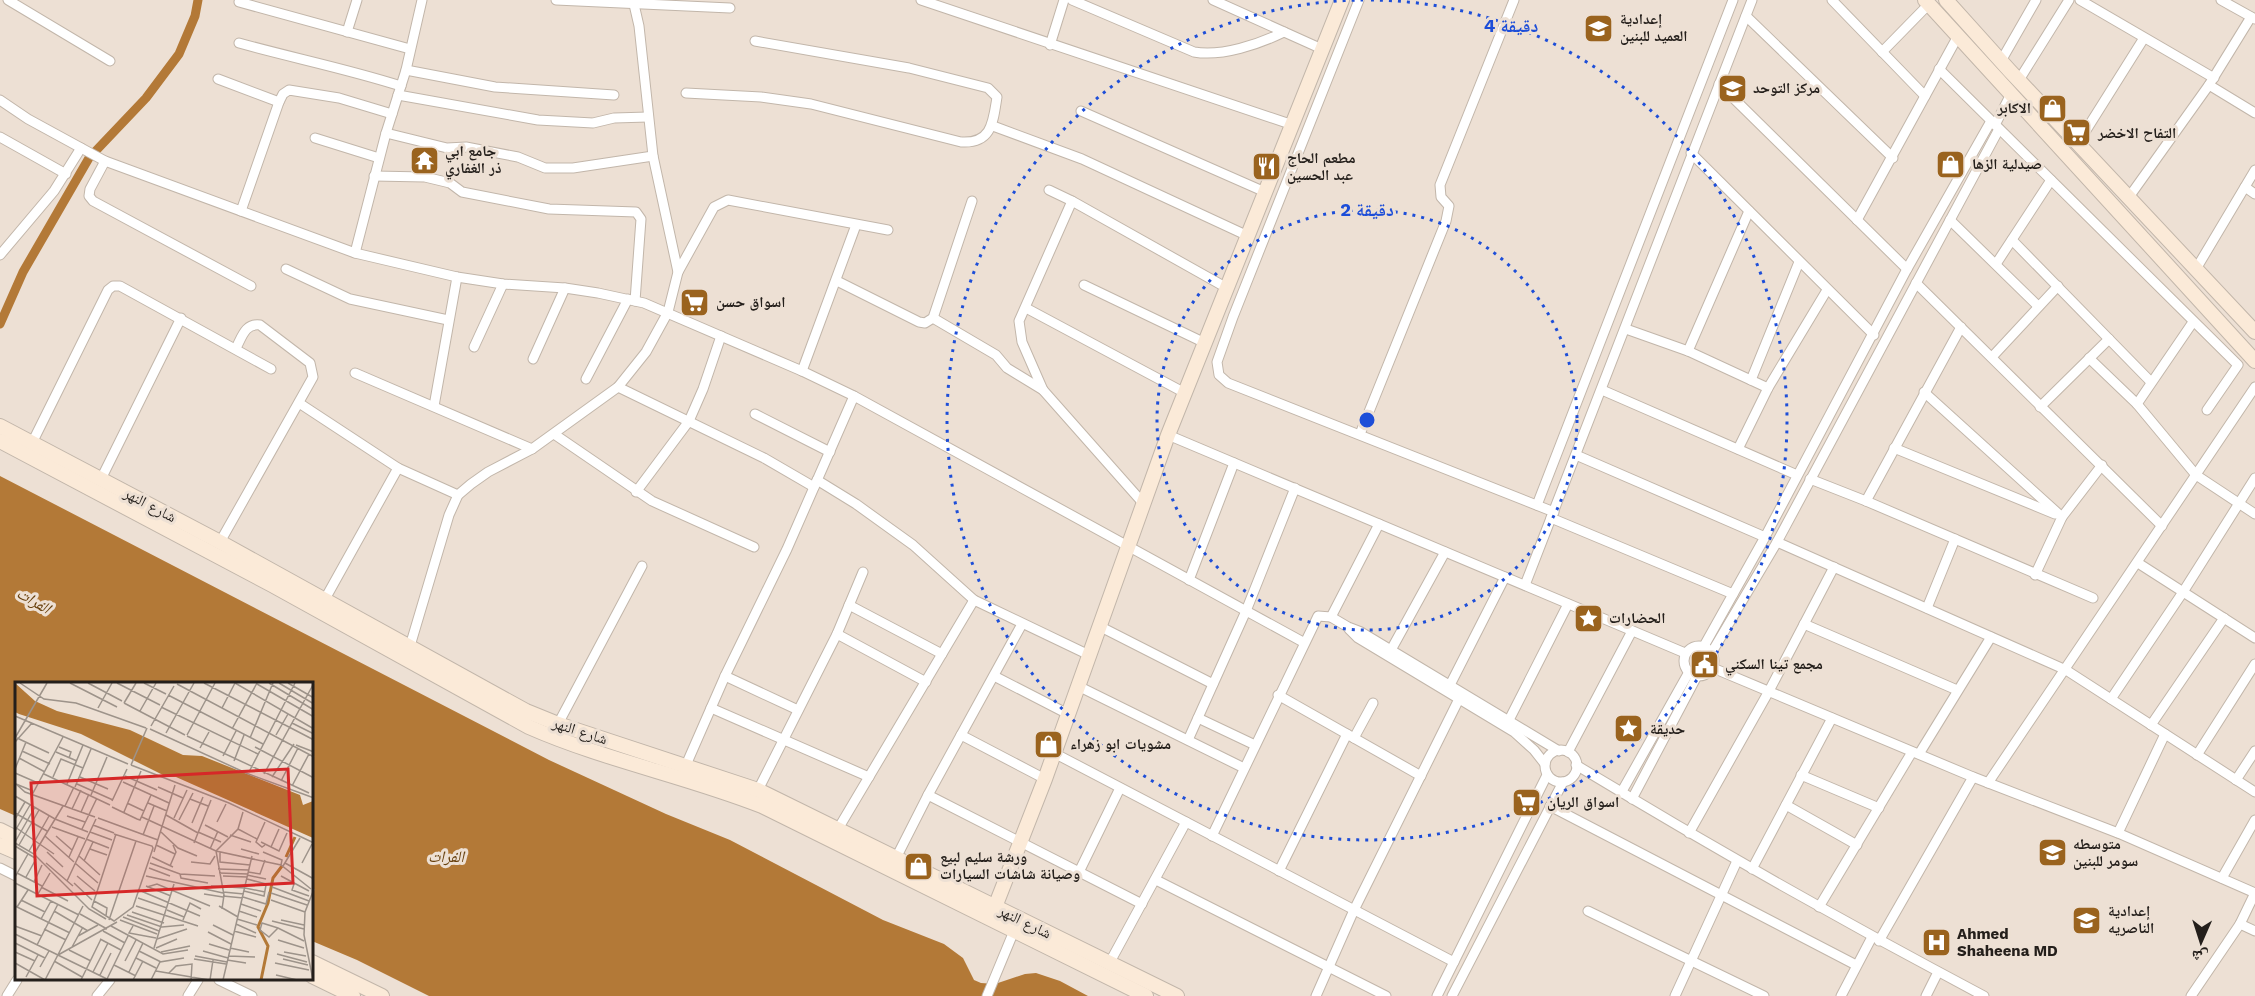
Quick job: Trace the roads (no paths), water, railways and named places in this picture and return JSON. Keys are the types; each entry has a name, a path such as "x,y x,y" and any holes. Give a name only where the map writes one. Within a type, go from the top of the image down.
{"main road":[{"path":"995,907 1045,778 1168,435 1342,0"},
{"path":"1927,2 2255,362"},
{"path":"1953,3 2001,61 2254,328"},
{"name":"شارع النهر","path":"0,426 220,542 275,579 325,599 526,711 558,724 758,790 797,816 1011,937 1146,996"},
{"name":"شارع النهر","path":"0,441 275,579 529,727 573,744 838,829 1110,962 1162,993 1178,996"},
{"path":"0,830 15,838"},
{"path":"0,845 15,852"},
{"path":"314,963 382,996"},
{"path":"314,977 345,994"}],"street":[{"path":"8,0 110,61"},
{"path":"347,32 357,0"},
{"path":"355,253 379,158 406,70 422,0"},
{"path":"556,0 730,8"},
{"path":"921,0 1293,125"},
{"path":"1050,45 1064,0"},
{"path":"1072,0 1194,52 1213,54 1263,42 1284,32"},
{"path":"1213,0 1322,50"},
{"path":"1359,0 1233,317 1217,362 1217,369 1222,380 1537,505 1553,515 1733,594"},
{"path":"1360,434 1446,221 1449,206 1441,197 1440,185 1514,0"},
{"path":"1537,505 1733,0"},
{"path":"1525,585 1752,0"},
{"path":"1832,0 1924,96"},
{"path":"2001,61 2036,0"},
{"path":"2019,80 2069,0"},
{"path":"2080,0 2144,38 2255,113"},
{"path":"2129,198 2253,18 2221,0"},
{"path":"239,2 410,50"},
{"path":"634,2 639,26 653,156 678,272"},
{"path":"1882,52 1927,2"},
{"path":"1746,16 1893,158"},
{"path":"1857,220 1958,36"},
{"path":"2078,143 2144,38"},
{"path":"686,93 761,97 811,104 961,142 978,140 986,135 993,126 997,97 988,88 909,68 754,41"},
{"path":"239,43 357,72 401,86"},
{"path":"1939,69 2238,365 2207,410"},
{"path":"406,70 495,87 614,95"},
{"path":"218,79 279,102"},
{"path":"1719,84 1907,269"},
{"path":"241,212 279,102 283,94 289,90 304,91 392,114"},
{"path":"1708,649 1777,542 1950,220 2011,94"},
{"path":"398,95 538,120 593,123 614,118 648,117"},
{"path":"0,100 105,161 355,253 457,278 565,288 632,300 668,312 854,396 1303,642"},
{"path":"1081,111 1265,192"},
{"path":"1708,649 1733,594 1874,335 1907,269 1995,125"},
{"path":"993,126 1082,159 1248,236"},
{"path":"386,133 447,148 466,147 518,157 545,168 573,168 653,156"},
{"path":"0,137 66,174"},
{"path":"315,138 379,158"},
{"path":"0,255 43,205 83,149"},
{"path":"1691,153 1874,335"},
{"path":"105,161 90,189 89,196 93,201 251,286"},
{"path":"2196,269 2255,170"},
{"path":"374,176 425,177 450,183 462,192 549,208 636,212 641,219 632,300 586,380"},
{"path":"1996,264 2051,180"},
{"path":"2245,186 2255,194"},
{"path":"1049,190 1227,288"},
{"path":"410,646 449,515 458,495 488,472 532,449 618,387 646,352 668,312 678,272 714,207 728,200 888,231"},
{"path":"837,281 925,323 933,318 972,201"},
{"path":"1043,390 1022,342 1019,321 1072,201"},
{"path":"1688,351 1749,211"},
{"path":"1950,220 2038,306"},
{"path":"802,371 856,225"},
{"path":"1924,238 1936,245"},
{"path":"2012,240 2151,382"},
{"path":"1751,380 1799,262"},
{"path":"286,269 350,298 448,320"},
{"path":"434,406 457,278"},
{"path":"1916,283 2162,526"},
{"path":"474,347 503,284"},
{"path":"1084,285 1205,343"},
{"path":"32,443 110,288 120,286 271,369"},
{"path":"1992,357 2058,286"},
{"path":"533,359 565,288"},
{"path":"1738,449 1768,388 1827,290"},
{"path":"1026,308 1185,393"},
{"path":"1218,311 1233,317"},
{"path":"101,479 181,318"},
{"path":"933,318 996,355 1008,368 1043,390 1143,504"},
{"path":"2137,404 2193,322"},
{"path":"220,542 313,377 310,363 257,324 246,328 236,348"},
{"path":"1866,501 1961,327"},
{"path":"1626,329 1688,351 1768,388"},
{"path":"636,492 689,421 703,389 720,336"},
{"path":"2040,407 2109,339"},
{"path":"2089,358 2137,404 2196,475 2255,514"},
{"path":"355,373 532,449"},
{"path":"618,387 856,504 914,545 974,600 1089,655"},
{"path":"1845,387 1857,392"},
{"path":"1989,783 2255,387"},
{"path":"1602,390 1797,475"},
{"path":"1924,392 2062,517"},
{"path":"686,765 725,676 787,549 854,396"},
{"path":"299,403 398,468 458,495"},
{"path":"755,414 830,452"},
{"path":"554,434 636,492 754,547"},
{"path":"1168,435 1685,653"},
{"path":"1894,448 2062,517"},
{"path":"1576,455 1765,537"},
{"path":"1189,580 1233,463"},
{"path":"2034,575 2062,517 2102,465"},
{"path":"325,599 398,468"},
{"path":"2008,495 2019,478"},
{"path":"2111,699 2183,592 2255,478"},
{"path":"1810,479 2093,598"},
{"path":"1188,740 1246,611 1295,488"},
{"path":"1782,504 1794,509"},
{"path":"1330,616 1379,524"},
{"path":"1927,609 1955,539"},
{"path":"1777,542 2066,670 2255,792"},
{"path":"1391,650 1445,552"},
{"path":"2138,563 2255,638"},
{"path":"558,724 642,566"},
{"path":"1689,833 1769,691 1834,567"},
{"path":"758,790 837,634 863,572"},
{"path":"1450,685 1504,577"},
{"path":"838,829 974,600"},
{"path":"1509,720 1568,604"},
{"path":"849,605 942,654"},
{"path":"1212,836 1303,642 1315,618 1322,615 1330,616 1347,627 1358,638 1521,738 1545,764 1547,775 1437,996"},
{"path":"2151,725 2224,618"},
{"path":"896,858 1022,624"},
{"path":"1804,624 1957,690"},
{"path":"1099,626 1213,684"},
{"path":"1347,627 1361,632 1574,758 1576,765 1572,777 1563,782 1550,806 1452,996"},
{"path":"1563,752 1632,631"},
{"path":"837,634 926,682"},
{"path":"1819,908 1879,808 1991,637"},
{"path":"1693,646 1708,649 1714,657 1713,668 1706,674 1693,674 1684,663 1685,653 1693,646"},
{"path":"2197,754 2255,664"},
{"path":"1713,668 1973,777 2118,833 2255,893 2240,924 2192,996"},
{"path":"1621,793 1693,674"},
{"path":"1632,799 1693,674"},
{"path":"725,676 798,710"},
{"path":"994,676 1068,714"},
{"path":"1078,686 1244,768"},
{"path":"1278,695 1421,776"},
{"path":"1316,996 1354,910 1459,699"},
{"path":"1279,871 1351,736 1373,703"},
{"path":"711,708 868,777"},
{"path":"1198,718 1255,745"},
{"path":"1752,869 1832,718"},
{"path":"2118,833 2165,734"},
{"path":"962,735 1045,778"},
{"path":"2236,780 2255,751"},
{"path":"1545,764 1550,754 1563,752"},
{"path":"1054,753 1454,962"},
{"path":"1576,765 1819,908 1984,996"},
{"path":"1547,775 1555,781 1563,782"},
{"path":"1801,775 1879,808"},
{"path":"1841,996 1856,965 1876,939 1973,777"},
{"path":"1079,872 1120,788"},
{"path":"928,795 1142,904"},
{"path":"1786,805 1857,845"},
{"path":"1550,806 1856,965"},
{"path":"2222,878 2255,820"},
{"path":"1110,962 1186,822"},
{"path":"1675,996 1690,959 1737,861"},
{"path":"0,868 15,876"},
{"path":"1156,880 1386,996"},
{"path":"1588,911 1764,996"},
{"path":"2240,924 2255,931"},
{"path":"987,996 1011,937"},
{"path":"1926,996 1938,972"},
{"path":"7,996 16,981"},
{"path":"97,996 109,981"},
{"path":"188,996 197,981"},
{"path":"221,981 252,996"}],"water":[{"name":"الفرات","path":"0,476 549,760 666,814 730,840 883,920 944,944 963,958 974,980 995,984 1025,974 1036,973 1060,981 1088,996 429,996 357,960 314,942 314,682 15,682 15,816 0,809"}],"waterway":[{"path":"0,324 23,272 89,158 146,98 179,54 195,16 198,0"}],"place":[{"name":"إعدادية العميد للبنين","path":"1599,28"},
{"name":"مركز التوحد","path":"1732,88"},
{"name":"الاكابر","path":"2052,108"},
{"name":"التفاح الاخضر","path":"2077,133"},
{"name":"جامع ابي ذر الغفاري","path":"424,160"},
{"name":"صيدلية الزها","path":"1951,164"},
{"name":"مطعم الحاج عبد الحسين","path":"1266,167"},
{"name":"اسواق حسن","path":"695,302"},
{"name":"الحضارات","path":"1588,618"},
{"name":"مجمع تينا السكني","path":"1704,664"},
{"name":"حديقة","path":"1629,729"},
{"name":"مشويات ابو زهراء","path":"1049,744"},
{"name":"اسواق الريان","path":"1526,802"},
{"name":"متوسطه سومر للبنين","path":"2052,853"},
{"name":"ورشة سليم لبيع وصيانة شاشات السيارات","path":"919,866"},
{"name":"إعدادية الناصريه","path":"2087,920"},
{"name":"Ahmed Shaheena MD","path":"1936,943"}]}
